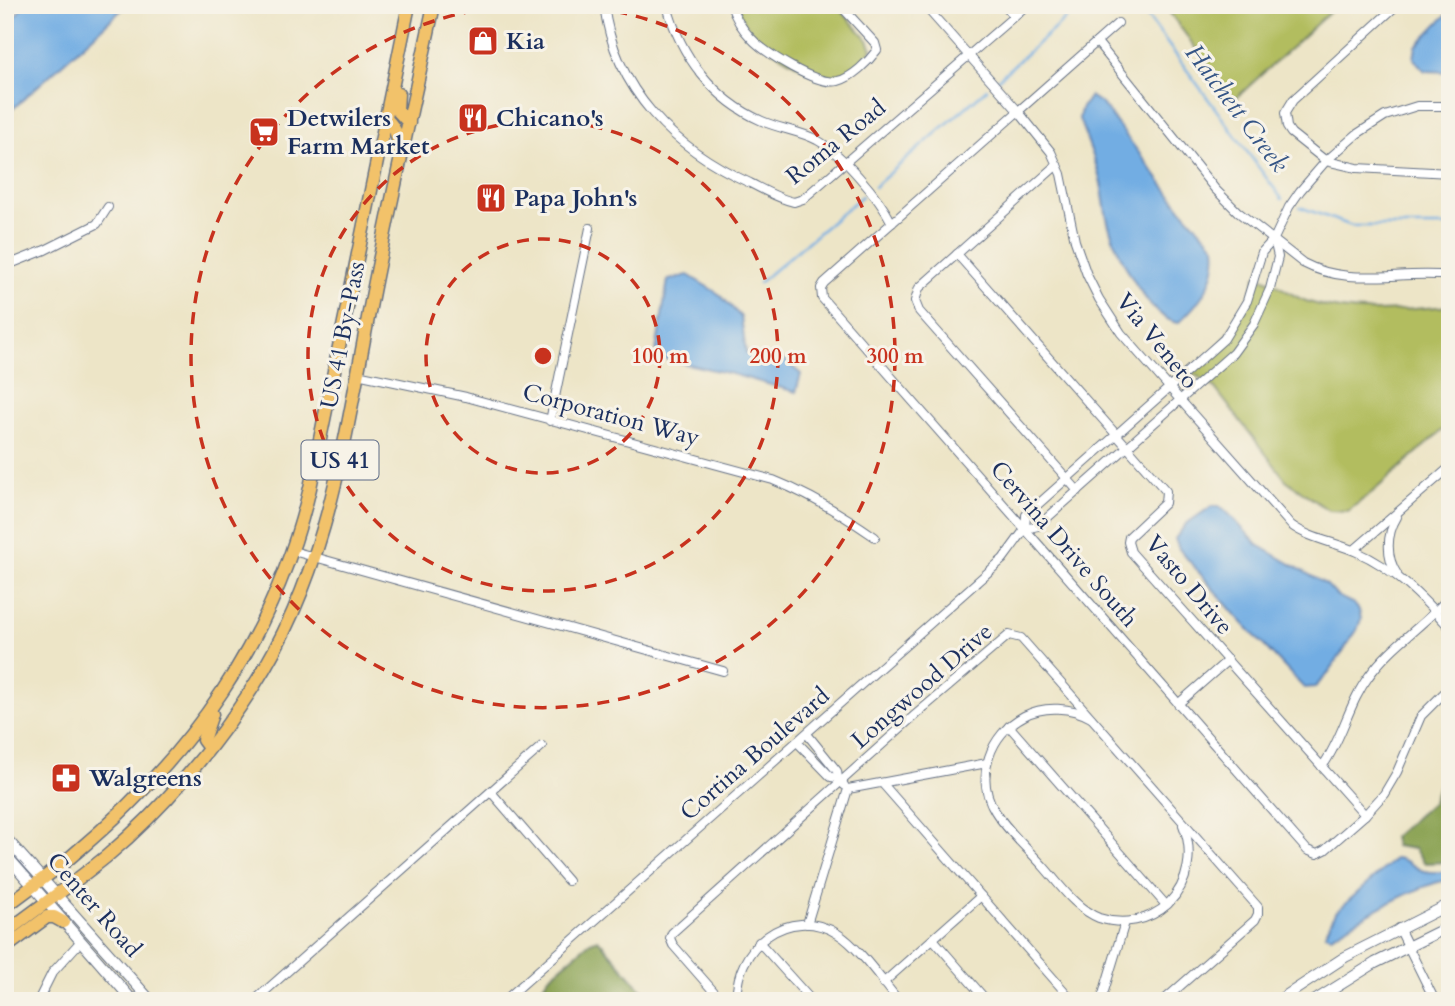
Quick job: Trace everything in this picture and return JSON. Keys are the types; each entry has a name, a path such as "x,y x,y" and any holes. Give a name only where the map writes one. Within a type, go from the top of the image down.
{"main road":[{"name":"US 41 By-Pass","path":"5,906 75,854 143,790 174,756 217,700 258,632 282,581 310,488 409,5"},
{"path":"409,123 399,115 397,105 416,5"},
{"name":"US 41 By-Pass","path":"5,933 108,855 184,779 253,688 299,600 334,494 377,273 434,5"},
{"path":"386,119 409,123"},
{"path":"377,273 378,244 398,148 396,132 386,119"},
{"path":"341,343 357,374"},
{"path":"209,748 203,740 217,700"},
{"path":"5,948 47,917 63,922"}],"street":[{"name":"Roma Road","path":"604,5 619,59 640,96 666,128 704,160 794,202 803,199 1027,5"},
{"path":"667,5 673,27 686,53 720,94 759,120 820,141 845,162 892,223"},
{"path":"730,5 747,33 761,47 814,77 831,82 849,76 877,50 875,43 840,5"},
{"name":"Via Veneto","path":"924,5 1044,142 1058,165 1079,255 1092,286 1121,333 1291,525 1306,534 1354,550 1380,564 1404,582 1450,628"},
{"path":"1005,5 1014,16"},
{"path":"1397,5 1287,106 1285,119 1291,133 1326,161 1357,168 1450,173"},
{"name":"Cervina Drive South","path":"1118,23 824,283 821,288 822,298 1311,853 1325,850 1364,815 1391,782 1421,716 1450,687"},
{"path":"1097,42 1215,189 1238,212 1303,264 1327,274 1356,278 1450,276"},
{"name":"Cortina Boulevard","path":"504,1001 1003,559 1025,529 1026,515 1212,351 1233,326 1247,301 1262,252 1274,239 1289,206 1326,161 1357,134 1385,116 1417,106 1450,106"},
{"path":"1058,165 919,288 915,301 917,308 1078,491"},
{"path":"5,266 97,224 108,207"},
{"path":"550,421 590,228"},
{"name":"Cortina Boulevard","path":"1025,529 1038,526 1228,358 1254,324 1270,289 1278,257 1274,239"},
{"name":"Vasto Drive","path":"957,254 1128,447 1167,495 1163,505 1132,533 1128,542 1129,548 1364,815"},
{"name":"Corporation Way","path":"357,374 466,397 773,481 826,504 874,537"},
{"path":"1354,550 1450,467"},
{"path":"1402,510 1392,527 1389,548 1391,564 1404,582"},
{"path":"293,551 723,671"},
{"path":"1322,767 1336,746 1353,702 1368,677 1385,657 1450,596"},
{"name":"Longwood Drive","path":"722,1001 673,946 670,939 672,933 840,780 1009,635 1021,638 1255,903 1258,914 1255,920 1163,1001"},
{"path":"1178,704 1228,660"},
{"path":"1096,722 1079,713 1045,709 1024,716 1009,726 998,738 987,763 987,791 1000,818 1080,906 1098,918 1125,922 1146,919 1166,905 1181,886 1188,866 1188,843 1180,818"},
{"path":"1009,726 1166,905"},
{"path":"807,734 848,789"},
{"path":"797,743 831,777 840,780"},
{"path":"254,1001 542,746"},
{"path":"848,789 987,763"},
{"path":"882,783 1073,1001"},
{"path":"807,923 848,789"},
{"path":"491,792 569,881"},
{"name":"Center Road","path":"5,837 151,1001"},
{"name":"Center Road","path":"5,855 133,1001"},
{"path":"883,983 981,896"},
{"path":"1278,1001 1326,968 1450,904"},
{"path":"1101,1001 1125,922"},
{"path":"737,1001 740,970 759,942 779,929 807,923 829,929 842,937 899,1001"},
{"path":"1314,1001 1358,973 1450,926"},
{"path":"1399,928 1435,1001"},
{"path":"933,939 987,1001"},
{"path":"38,1001 52,973 80,942"},
{"path":"759,942 812,1001"}],"green space":[{"path":"735,5 836,5 868,40 872,49 844,74 833,78 825,77 781,56 762,42 741,18"},
{"path":"1164,5 1337,5 1234,100"},
{"path":"1256,276 1309,302 1344,310 1379,311 1450,306 1450,423 1348,511 1328,510 1286,480 1214,387 1189,371 1212,357 1247,306"},
{"path":"1450,746 1450,862 1425,863 1414,849 1395,846 1393,837 1433,802"},
{"path":"598,939 652,1001 522,1001 539,992 548,978 590,942"}],"water":[{"path":"24,5 127,5 5,116 5,29"},
{"path":"1450,11 1450,72 1425,71 1414,59 1416,46"},
{"path":"1090,96 1102,104 1183,211 1215,246 1214,269 1207,289 1178,323 1167,319 1145,298 1127,269 1114,240 1097,168 1079,119 1081,109"},
{"path":"688,275 719,294 741,317 746,353 784,360 801,374 796,392 655,357 668,280"},
{"path":"1212,506 1225,510 1258,545 1327,585 1337,596 1354,604 1359,610 1361,619 1357,630 1327,675 1315,687 1304,688 1238,618 1179,549 1175,539 1186,524"},
{"path":"1396,858 1425,871 1450,872 1450,879 1404,895 1331,936 1325,934 1336,912"}],"waterway":[{"path":"998,79 1081,5"},
{"name":"Hatchett Creek","path":"1139,5 1282,199"},
{"path":"874,187 987,89"},
{"path":"759,283 862,196"},
{"name":"Hatchett Creek","path":"1300,207 1352,226 1450,226"}],"place":[{"name":"Kia","path":"483,41"},
{"name":"Chicano's","path":"473,118"},
{"name":"Detwilers Farm Market","path":"264,132"},
{"name":"Papa John's","path":"491,198"},
{"name":"Walgreens","path":"66,778"}]}
